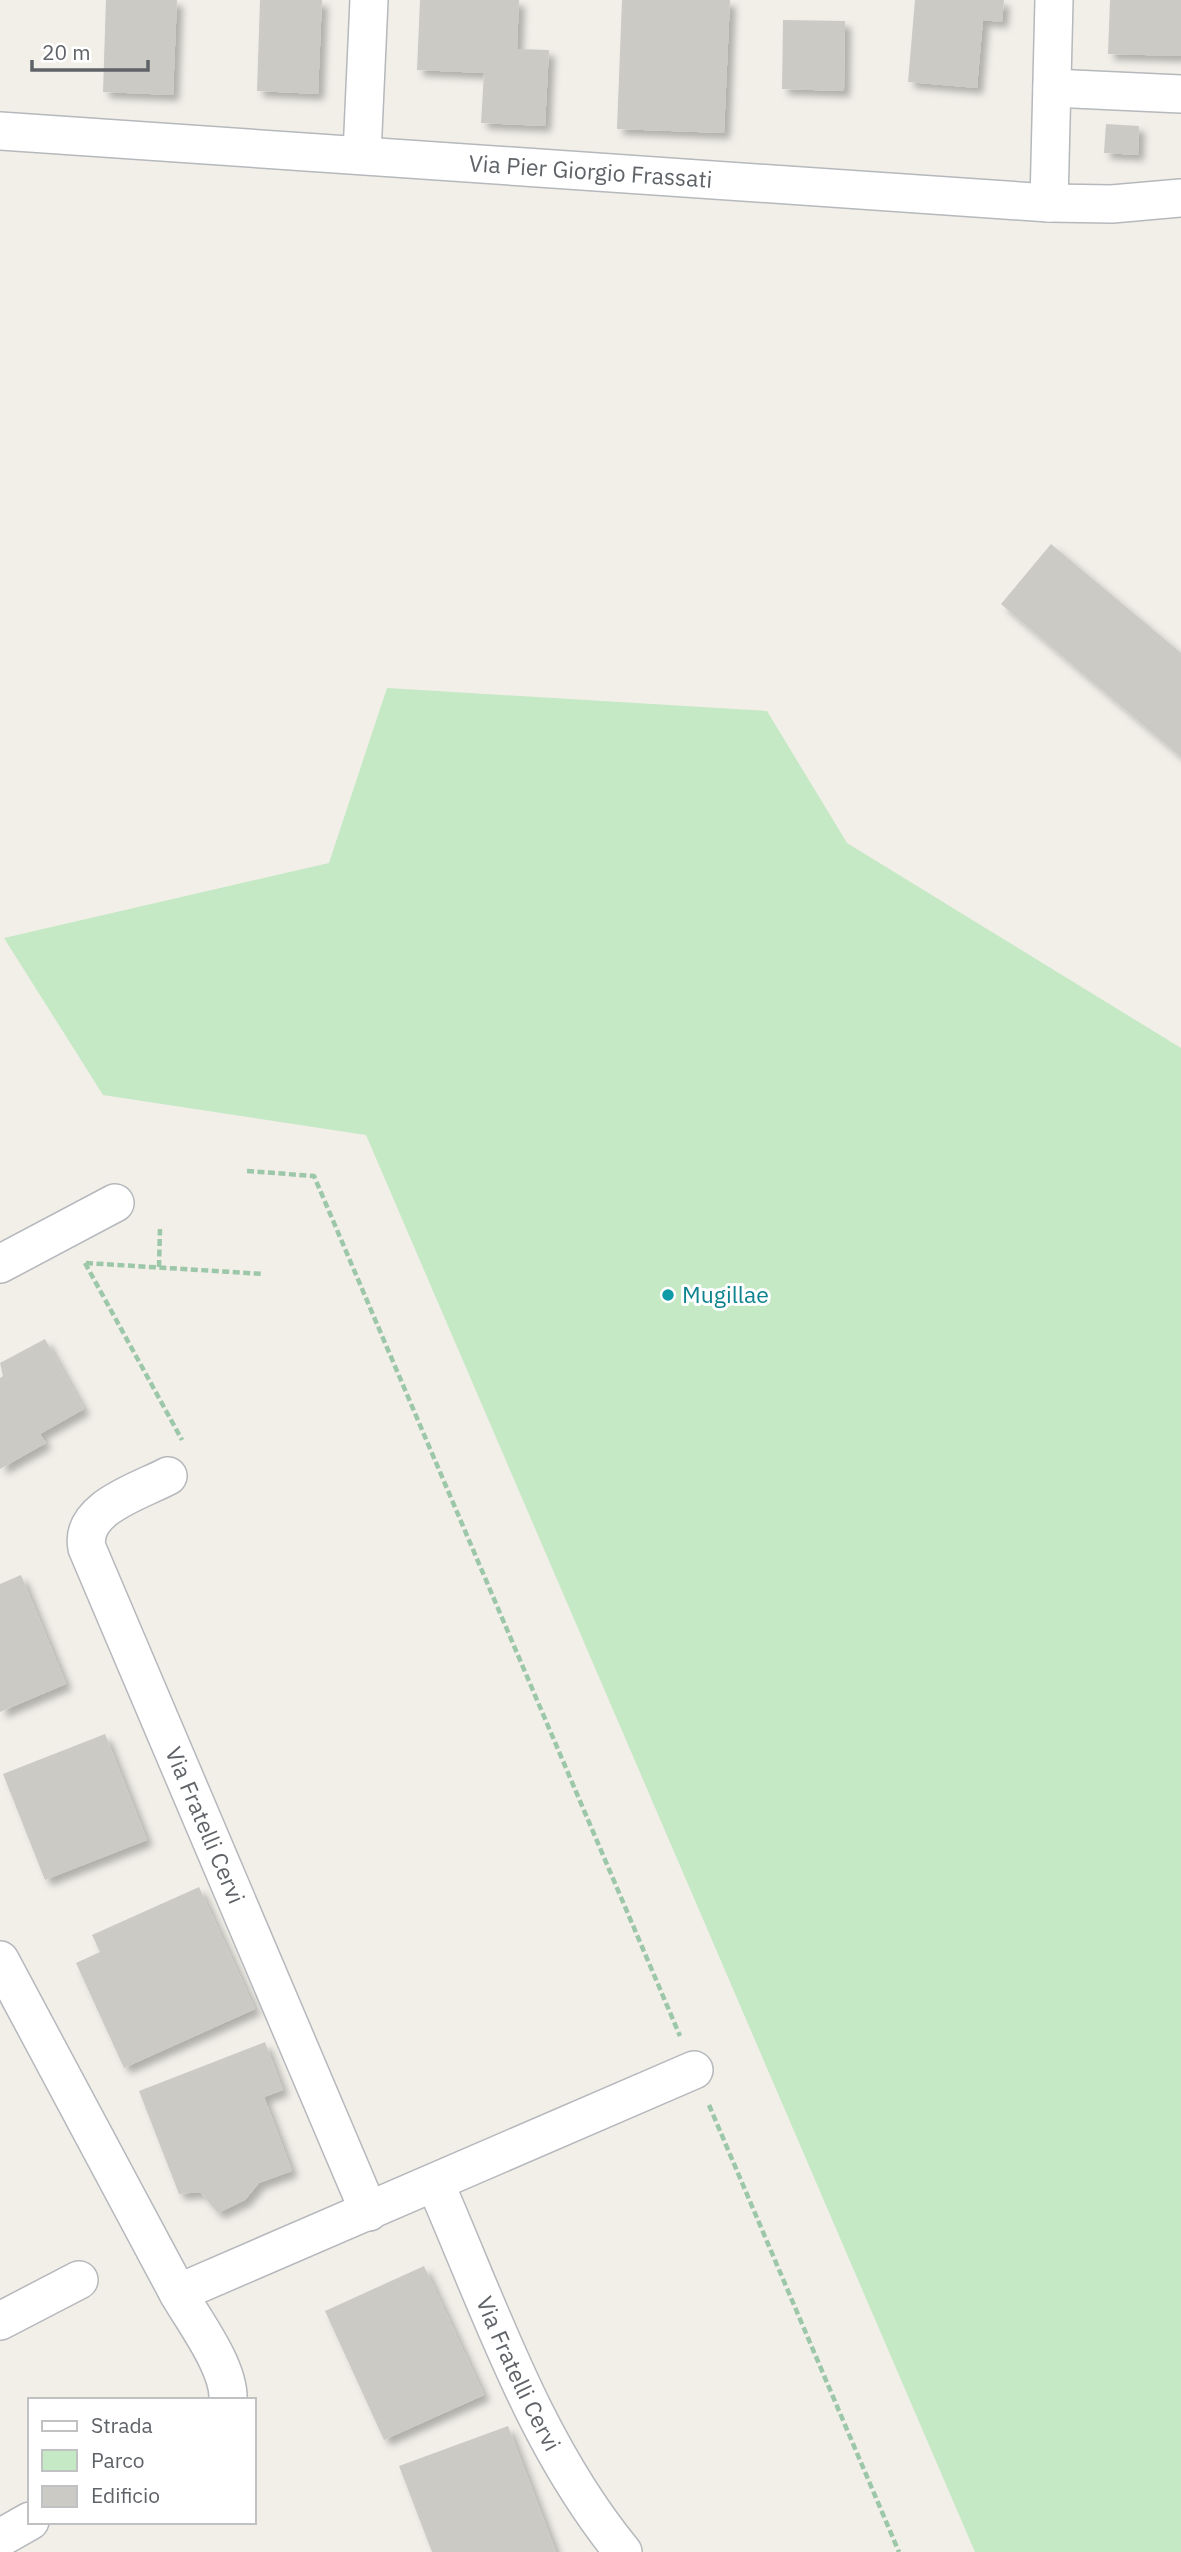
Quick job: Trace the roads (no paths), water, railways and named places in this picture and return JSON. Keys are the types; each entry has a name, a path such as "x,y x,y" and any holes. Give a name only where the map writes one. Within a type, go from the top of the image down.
{"street":[{"path":"362,154 369,0"},
{"path":"1049,203 1054,0"},
{"path":"1052,88 1181,94"},
{"name":"Via Pier Giorgio Frassati","path":"0,131 1049,203 1112,204 1181,198"},
{"path":"0,1264 115,1203"},
{"name":"Via Fratelli Cervi","path":"168,1476 99,1513 86,1532 87,1548 369,2212"},
{"path":"0,1961 220,2366 226,2381 228,2398"},
{"path":"178,2293 694,2070"},
{"name":"Via Fratelli Cervi","path":"435,2183 534,2410 558,2458 581,2497 622,2552"},
{"path":"0,2321 79,2280"},
{"path":"0,2538 28,2522"}],"place":[{"name":"Mugillae","path":"668,1295"}]}
